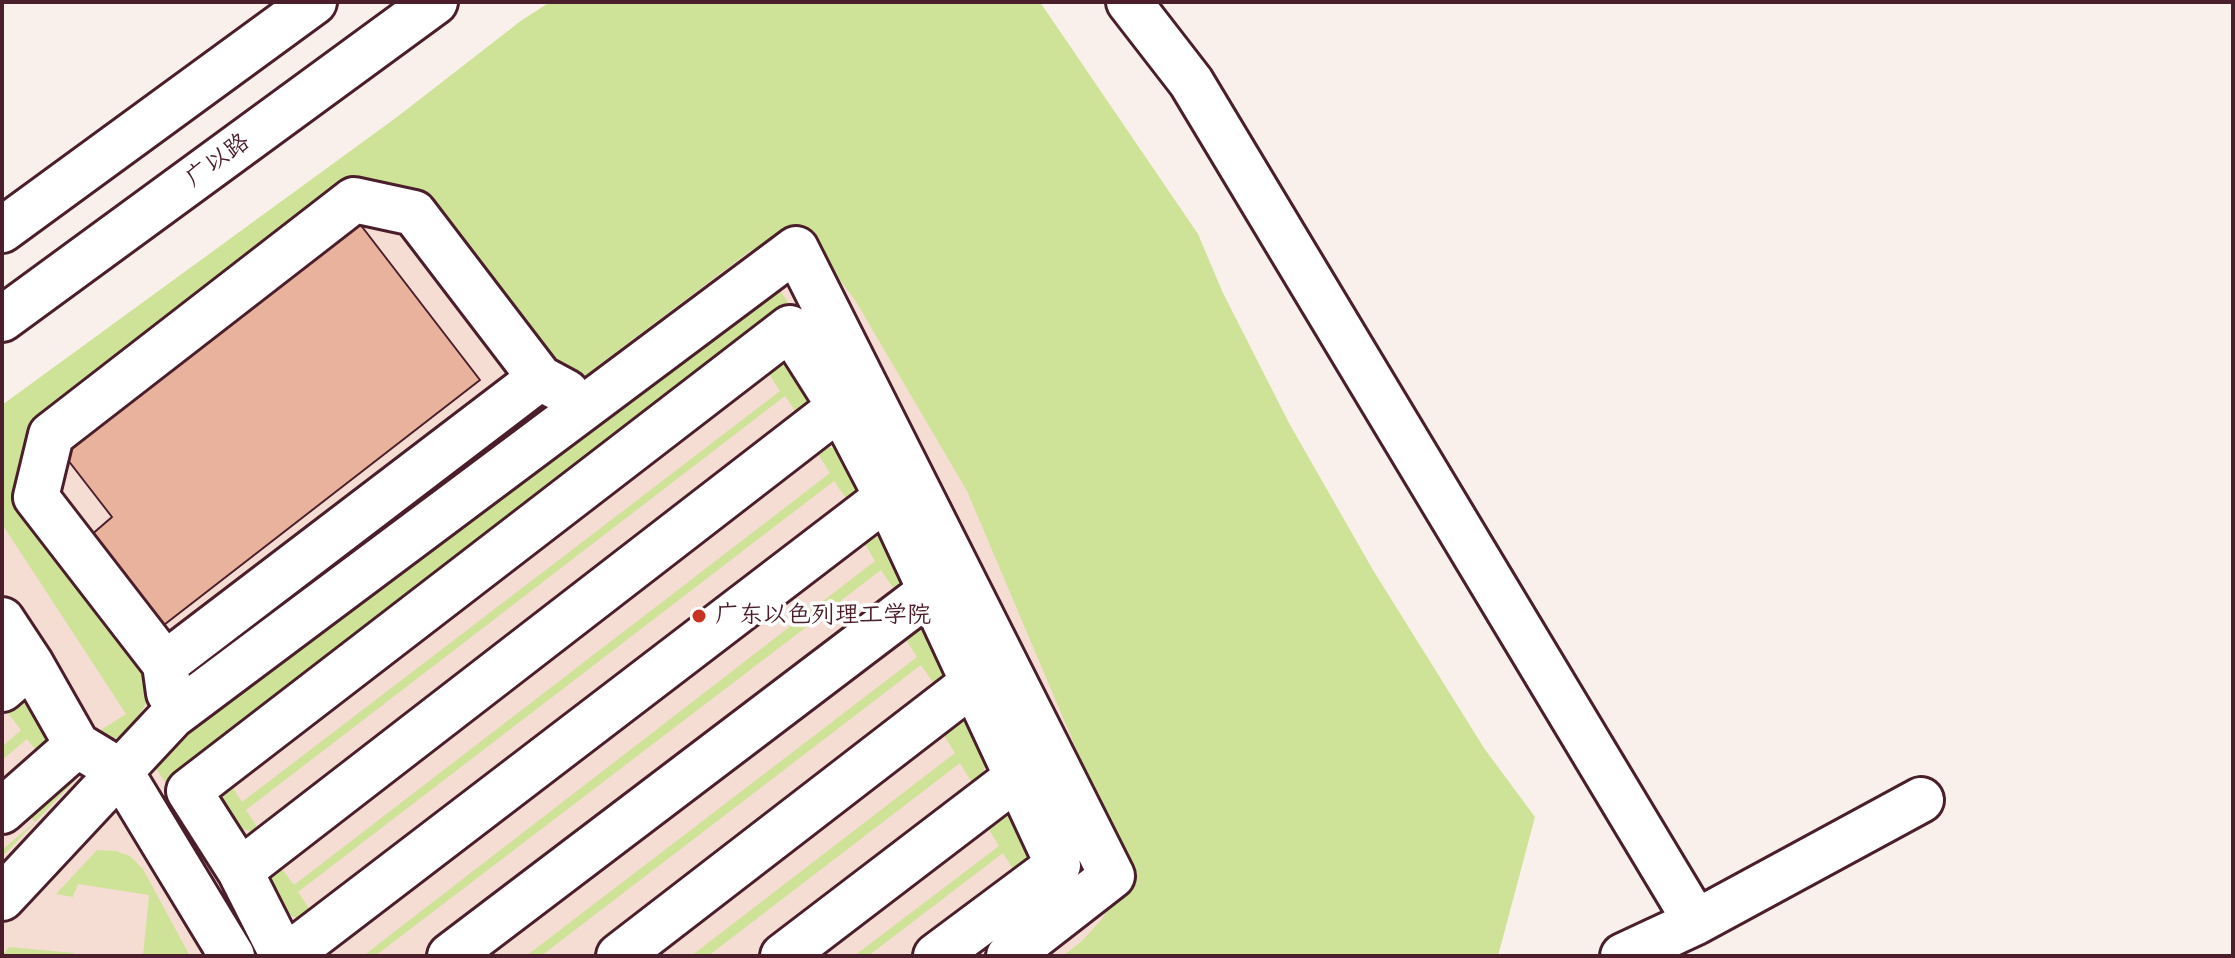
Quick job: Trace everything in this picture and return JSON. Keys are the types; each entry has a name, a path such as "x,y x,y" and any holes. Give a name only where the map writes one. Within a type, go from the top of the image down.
{"street":[{"path":"2,230 314,2"},
{"name":"广以路","path":"2,319 435,2"},
{"path":"1129,2 1191,82 1696,922"},
{"path":"172,716 165,664 36,497 51,435 354,200 414,213 540,378 587,403"},
{"path":"2,898 172,716 796,249 944,581 974,682 1058,865 936,956"},
{"path":"887,497 285,956 240,871 189,791 790,328 840,407 887,497 944,581 1112,876 1009,956"},
{"path":"165,664 540,378"},
{"path":"240,871 840,407"},
{"path":"450,956 944,581"},
{"path":"2,620 17,676 77,745 120,771 232,956"},
{"path":"619,956 974,682"},
{"path":"2,811 77,745"},
{"path":"783,956 1016,778"},
{"path":"1623,956 1696,922 1921,800"}],"shaded area":[{"name":"广东以色列理工学院","path":"943,2 1483,956 2,956 2,411 406,122"}],"green space":[{"path":"550,2 1040,2 1198,234 1223,293 1289,423 1373,570 1484,748 1535,817 1498,956 1063,956 1102,919 1114,899 1117,845 967,491 855,300 827,263 770,244 750,251 583,377 566,376 426,207 404,188 385,183 361,186 31,440 20,461 18,485 134,638 154,690 133,725 117,738 108,739 96,733 126,714 2,524 2,405"},
{"path":"776,284 791,307 166,783 154,766 162,749"},
{"path":"785,361 813,399 802,421 785,396 246,810 261,833 236,828 221,816 218,794 226,777 242,802 780,391 763,365"},
{"path":"837,447 863,481 852,507 834,481 298,892 315,917 298,919 276,907 267,890 276,861 294,885 830,473 815,449"},
{"path":"882,533 910,572 898,595 881,570 375,956 363,956 875,561 861,537"},
{"path":"920,624 942,635 950,663 937,688 921,665 541,956 526,956 917,657 901,632"},
{"path":"32,698 59,735 46,762 27,739 2,760 2,747 21,730 3,707"},
{"path":"963,722 981,735 986,765 975,788 960,763 708,956 691,956 955,753 938,726"},
{"path":"78,777 2,857 2,850 35,822 27,813"},
{"path":"1006,813 1024,829 1030,855 1020,880 1003,853 868,956 854,956 999,846 982,818"},
{"path":"97,850 116,851 130,856 143,869 190,956 143,956 149,895 78,884 73,897 56,894"},
{"path":"9,947 74,953 73,956 2,956"}],"building":[{"path":"353,215 480,380 151,635 83,542 112,517 57,446"}],"place":[{"name":"广东以色列理工学院","path":"699,616"}]}
